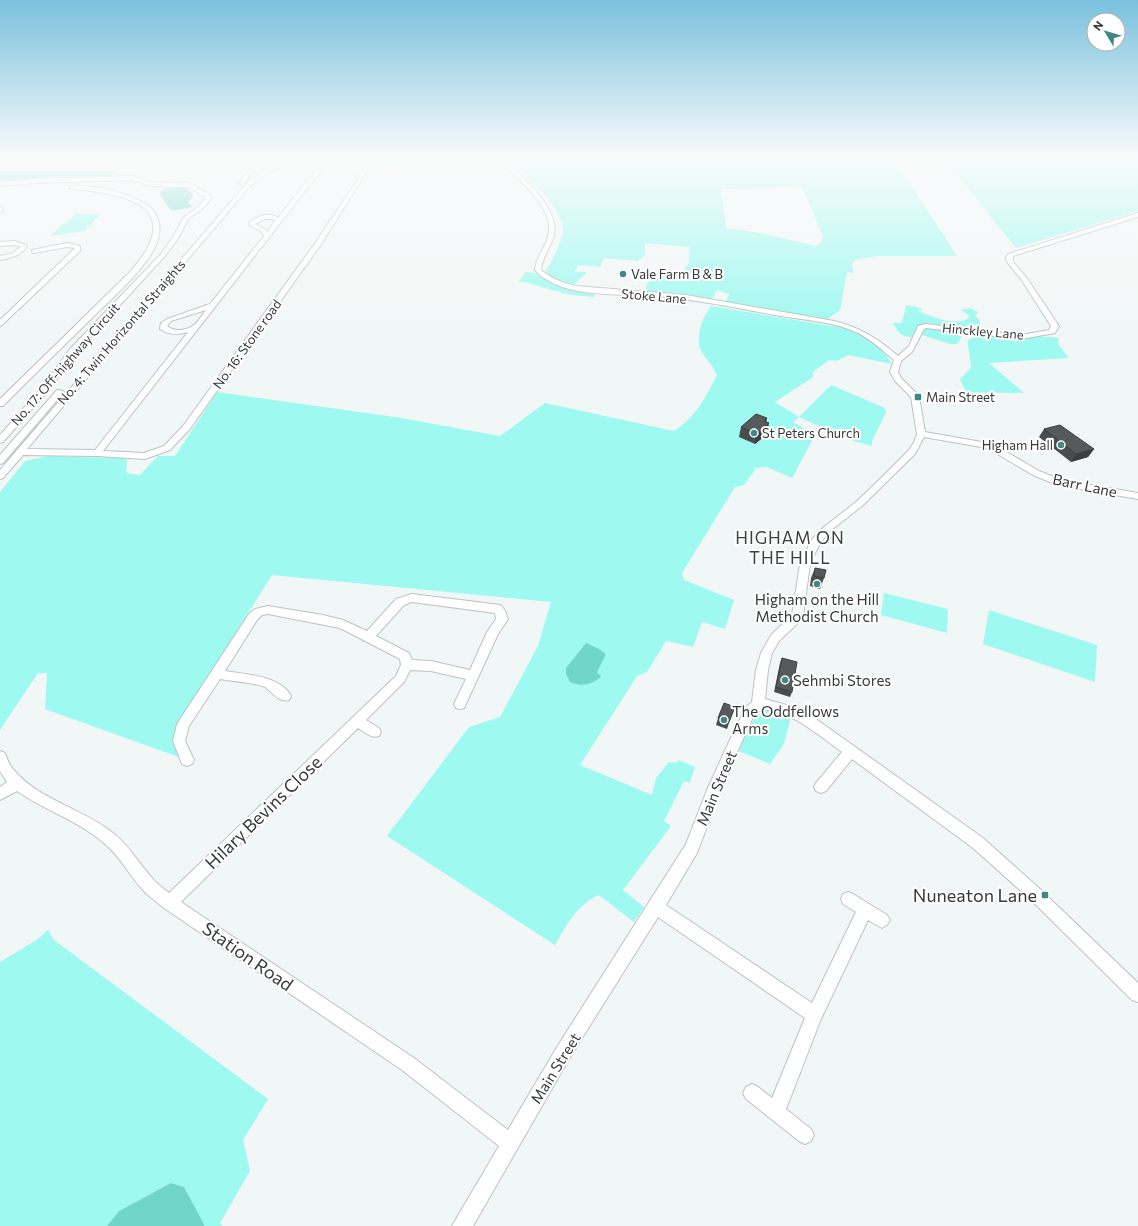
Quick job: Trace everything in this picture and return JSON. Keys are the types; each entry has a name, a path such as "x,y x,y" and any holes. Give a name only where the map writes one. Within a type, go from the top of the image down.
{"street":[{"path":"0,404 130,276 151,248 155,240 158,228 153,214"},
{"name":"No. 17: Off-highway Circuit","path":"0,440 45,389 73,351 163,255 176,237 186,218 191,214"},
{"name":"No. 4: Twin Horizontal Straights","path":"0,461 214,214"},
{"name":"No. 4: Twin Horizontal Straights","path":"0,476 223,214"},
{"path":"97,453 284,214"},
{"name":"No. 16: Stone road","path":"20,452 97,453 145,456 161,451 171,445 186,428 319,243 337,214"},
{"name":"Stoke Lane","path":"549,214 552,229 550,240 538,262 538,270 549,279 595,291 657,294 838,324 867,335 898,360"},
{"name":"Hinckley Lane","path":"898,360 908,354 914,346 921,328 925,326 1021,337 1052,331 1055,326 1024,278 1010,262 1010,255 1138,215"},
{"path":"265,239 267,236 264,231 251,225 251,222 257,219 269,217 277,219 277,223"},
{"path":"0,244 15,243 22,245 24,248 14,254 0,258"},
{"path":"0,324 77,251 78,247 67,245 34,251"},
{"path":"196,326 185,331 175,332 167,331 163,327 163,324 169,320 208,308 220,297"},
{"path":"898,360 894,372 898,379 915,396 921,434 912,452 859,504 827,529 816,541 805,564 796,616 792,623 774,639 768,650 759,684 758,704 772,706 797,715 828,733 893,784 965,834 1002,864 1138,994"},
{"name":"Barr Lane","path":"921,434 990,446 1036,473 1060,483 1138,496"},
{"path":"368,638 400,602 405,599 412,598 450,604 496,608 500,611 502,619 493,632 460,704"},
{"path":"187,760 179,741 183,724 253,617 259,612 268,610 323,619 342,624 405,656 407,665 431,666 474,676"},
{"name":"Hilary Bevins Close","path":"168,903 358,721 400,679 407,665"},
{"path":"217,674 266,682 285,696"},
{"name":"Main Street","path":"462,1226 563,1053 692,848 714,790 740,731 750,711 758,704"},
{"path":"358,721 375,732"},
{"path":"821,786 851,750"},
{"name":"Station Road","path":"0,757 7,772 17,783 32,794 96,829 109,838 126,856 148,885 168,903 226,940 295,989 408,1064 510,1144"},
{"path":"0,794 17,783"},
{"path":"848,899 864,911 882,920"},
{"path":"656,907 815,1015"},
{"path":"776,1111 815,1015 864,911"},
{"path":"752,1093 805,1135"}],"shaded area":[{"path":"76,214 100,214 85,231 50,236"},
{"path":"558,214 724,214 726,228 765,234 816,246 822,241 823,236 814,214 930,214 957,256 876,256 855,260 852,264 853,273 847,272 840,310 825,321 725,303 729,294 717,290 712,300 645,292 647,284 660,270 681,274 689,263 689,247 645,243 645,255 638,261 604,258 600,267 578,265 575,272 587,272 574,284 552,278 546,271 561,241 563,232 562,223"},
{"path":"989,214 1127,214 1016,248"},
{"path":"526,272 535,273 549,281 596,292 594,297 575,295 519,281"},
{"path":"908,305 923,309 918,311 930,316 953,321 966,320 970,316 961,310 970,308 978,312 975,316 980,321 980,324 958,328 928,323 916,329 912,337 905,336 898,331 893,323 902,323 906,306"},
{"path":"711,306 844,328 871,340 886,355 892,364 848,355 837,361 829,360 813,372 813,377 775,402 799,417 793,422 815,435 792,478 767,467 754,468 755,470 744,485 735,487 682,573 684,580 734,600 725,629 702,622 693,647 666,641 647,672 637,676 580,765 652,795 656,778 669,762 677,763 678,760 695,767 690,783 684,781 664,821 671,826 623,890 644,907 634,922 599,895 584,904 578,910 568,923 555,945 387,836 469,727 500,717 538,646 551,602 272,575 180,722 174,747 187,760 45,709 47,673 38,673 0,730 0,492 25,461 48,456 123,458 127,460 127,473 140,475 158,456 175,456 217,392 395,417 500,436 545,403 674,431 694,413 704,399 717,375 702,352 699,343 701,326 705,315"},
{"path":"928,329 961,333 961,338 957,344 950,344 922,335 923,330"},
{"path":"979,335 1059,338 1058,344 1069,358 989,363 1024,393 966,392 960,379 971,368 968,340"},
{"path":"831,385 885,408 886,413 872,441 872,446 851,440 799,417"},
{"path":"884,593 948,609 947,633 881,615"},
{"path":"989,610 1097,645 1095,682 983,644"},
{"path":"586,643 606,654 597,672 601,677 593,682 583,685 570,682 566,674 566,668"},
{"path":"765,708 791,717 784,744 770,764 739,751 747,731 760,709"},
{"path":"48,930 54,940 268,1099 243,1140 250,1171 220,1223 223,1226 204,1226 184,1187 171,1183 119,1211 107,1226 0,1226 0,962 38,939"},
{"path":"171,1183 184,1187 204,1226 107,1226 119,1211"}],"building":[{"path":"756,414 767,418 764,421 769,423 757,434 741,427"},
{"path":"1060,425 1094,449 1076,454 1044,429"},
{"path":"815,568 826,570 824,578 814,576"},
{"name":"Sehmbi Stores","path":"782,658 797,662 792,692 776,687"},
{"path":"724,703 735,707 729,722 718,718"}],"place":[{"name":"Vale Farm B & B","path":"623,274"},
{"name":"Main Street","path":"918,397"},
{"name":"St Peters Church","path":"754,433"},
{"name":"Higham Hall","path":"1061,445"},
{"name":"Higham on the Hill Methodist Church","path":"817,584"},
{"name":"Sehmbi Stores","path":"785,680"},
{"name":"The Oddfellows Arms","path":"724,720"},
{"name":"Nuneaton Lane","path":"1045,895"}],"district":[{"name":"HIGHAM ON THE HILL","path":"790,547"}]}
